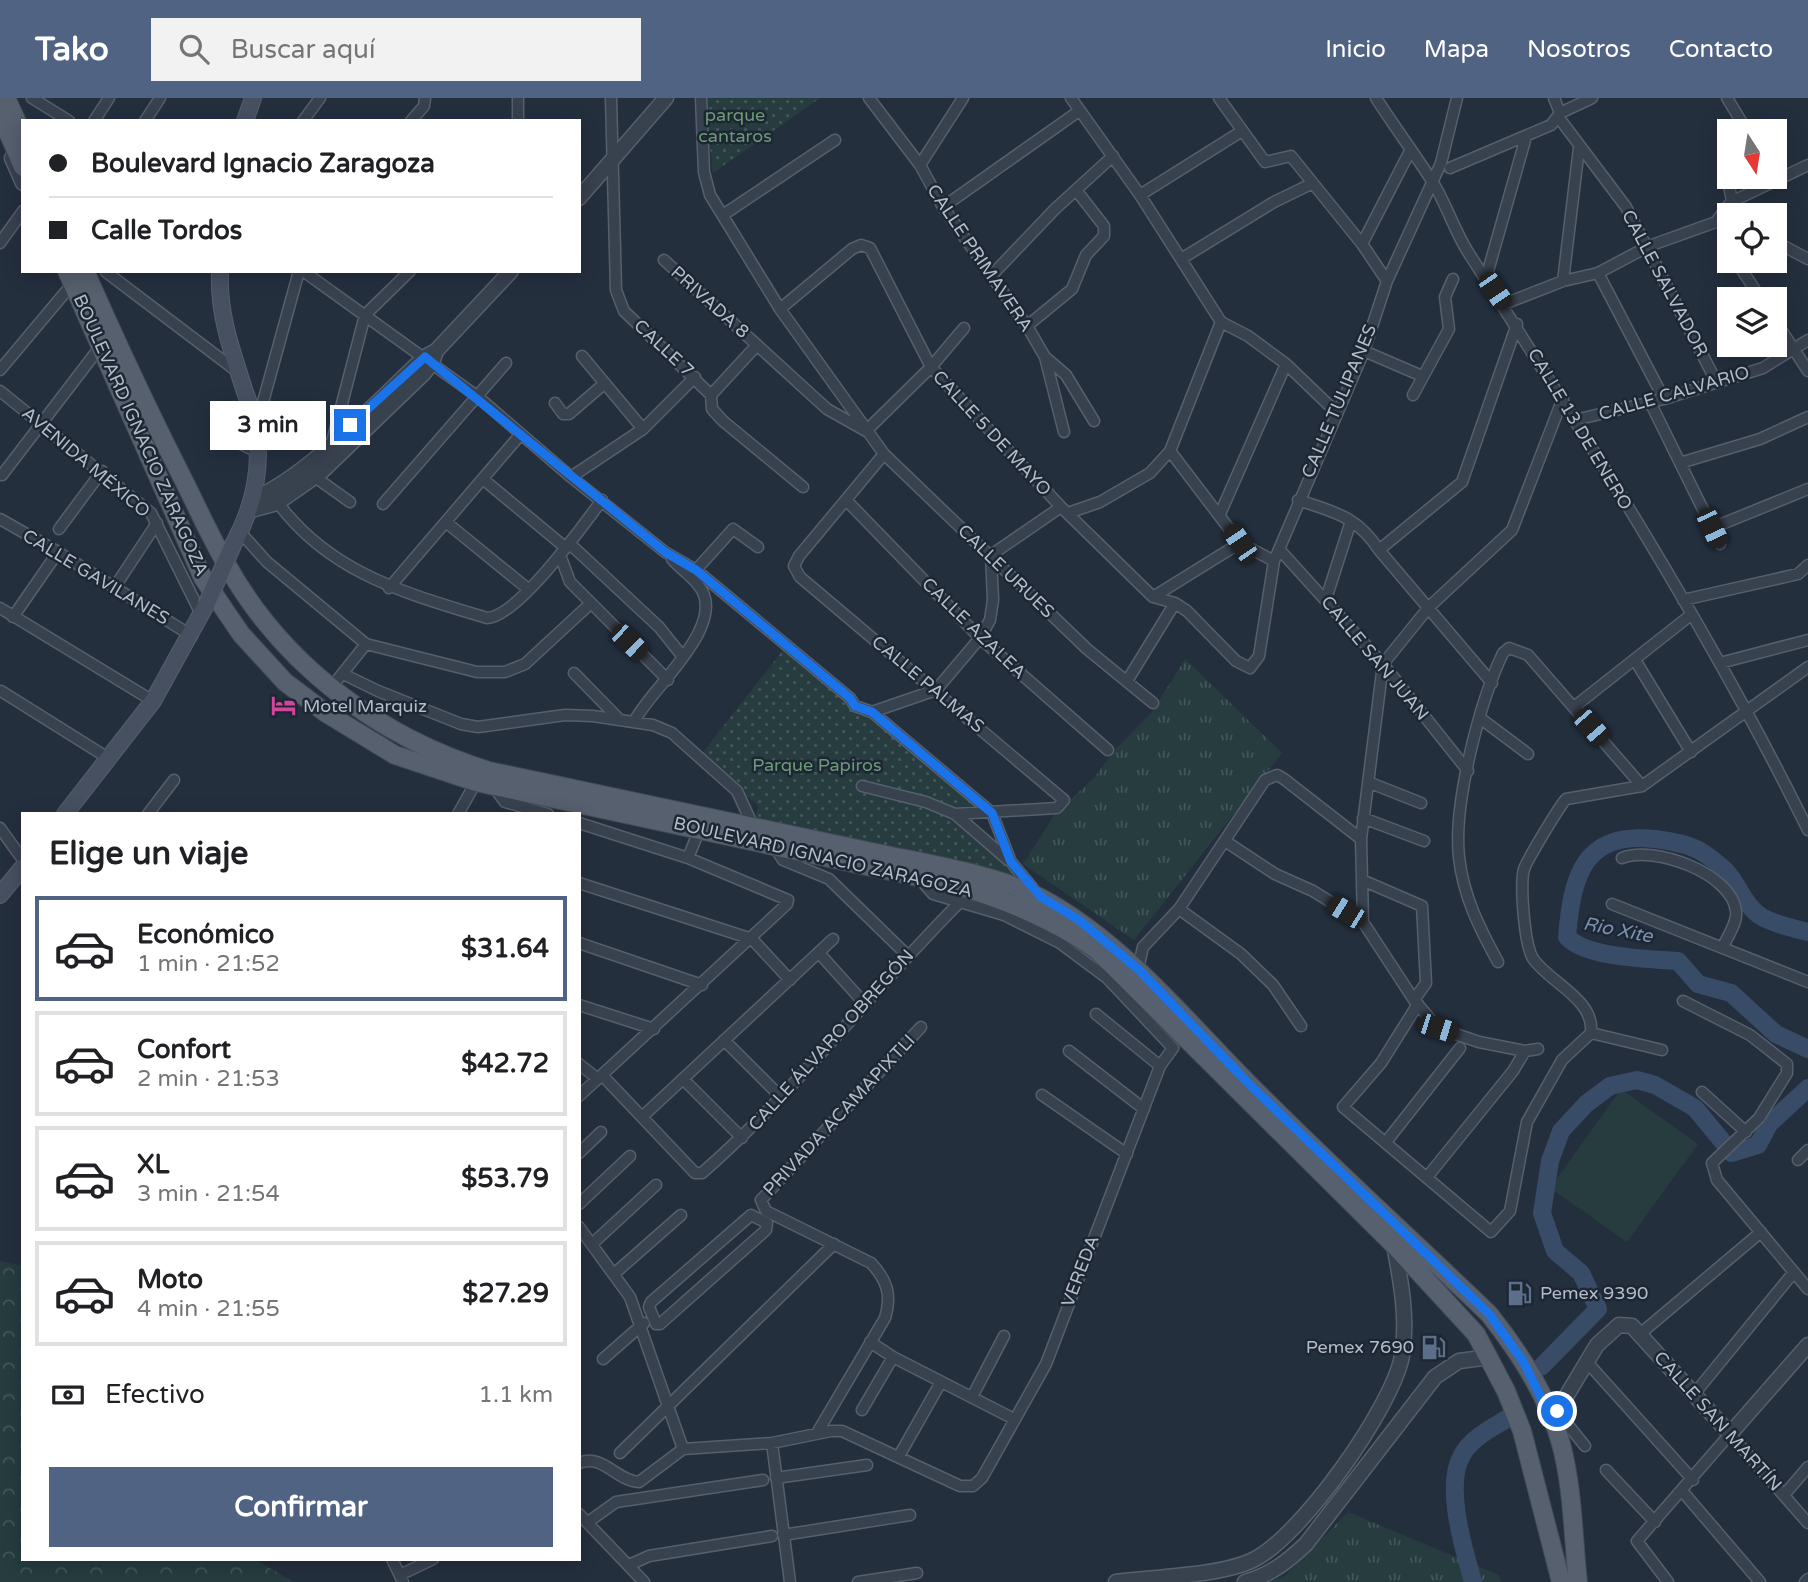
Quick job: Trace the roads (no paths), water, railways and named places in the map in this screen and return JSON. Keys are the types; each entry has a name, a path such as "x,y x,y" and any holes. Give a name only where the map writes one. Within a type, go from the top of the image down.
{"main road":[{"path":"6,98 21,131"},
{"path":"246,119 253,98"},
{"path":"0,114 21,162"},
{"path":"69,812 153,701 192,636 252,505 257,452 256,427 223,325 219,298 220,273"},
{"name":"BOULEVARD IGNACIO ZARAGOZA","path":"75,275 100,347 203,578 241,634 285,682 326,713 396,755 485,784 916,874 1003,900 1054,922 1097,950 1394,1245 1461,1318 1490,1357 1522,1431 1561,1582"},
{"name":"BOULEVARD IGNACIO ZARAGOZA","path":"75,275 229,569 270,628 330,689 405,738 455,761 489,771 966,873 1041,897 1079,920 1138,969 1250,1085 1489,1314 1523,1361 1555,1415 1566,1467 1578,1582"},
{"path":"396,755 405,738"},
{"path":"0,895 21,869"},
{"path":"1548,1529 1572,1523"}],"street":[{"path":"14,98 23,119"},
{"path":"34,98 66,119"},
{"path":"95,119 109,98"},
{"path":"146,119 160,98"},
{"path":"304,119 320,98"},
{"path":"413,119 424,106 425,98"},
{"path":"517,119 518,98"},
{"path":"611,98 612,163"},
{"path":"581,196 666,98"},
{"name":"CALLE URUES","path":"701,98 704,172 710,195 780,309 866,431 884,454 1087,649 1153,703"},
{"name":"CALLE PRIMAVERA","path":"869,98 920,165 943,207 1027,326 1045,357 1064,432"},
{"path":"920,165 963,98"},
{"path":"1071,98 1140,195 1221,322 1248,336 1286,364 1336,412"},
{"path":"1219,98 1265,162 1291,156 1362,244 1387,281"},
{"name":"CALLE 13 DE ENERO","path":"1376,98 1433,182 1467,250 1563,398 1692,614 1747,710 1808,830"},
{"name":"CALLE TULIPANES","path":"1175,603 1187,611 1241,666 1250,667 1259,656 1274,561 1364,351 1387,281 1433,182 1458,98"},
{"name":"CALLE SALVADOR","path":"1554,98 1560,115 1579,148 1621,199 1649,246 1717,383"},
{"path":"1450,168 1526,137 1592,98"},
{"path":"1727,98 1740,119"},
{"path":"943,207 1079,111"},
{"path":"0,127 21,178"},
{"path":"1140,195 1242,131"},
{"path":"1486,278 1526,137"},
{"path":"723,215 835,140"},
{"path":"1563,281 1579,148"},
{"path":"1362,244 1410,151"},
{"path":"991,276 1113,156"},
{"name":"CALLE 7","path":"612,163 619,302 711,395 712,409 723,421 803,487"},
{"path":"1787,173 1808,165"},
{"path":"1181,259 1274,202 1311,184"},
{"path":"1730,189 1732,202 1755,189"},
{"path":"1027,326 1072,289 1086,255 1104,236 1104,226 1076,190"},
{"path":"0,243 21,214"},
{"path":"1504,304 1563,281 1598,273 1649,246 1717,226"},
{"name":"CALLE 5 DE MAYO","path":"780,309 852,249 861,245 870,248 931,367 1064,510 1153,597 1175,603"},
{"path":"1787,248 1808,259"},
{"name":"PRIVADA 8","path":"664,260 757,345"},
{"path":"107,273 239,373"},
{"path":"256,427 300,273"},
{"path":"304,273 431,357 571,477 665,552 700,586 704,596 700,628 668,680 645,704 634,722"},
{"path":"331,442 365,315 408,273"},
{"path":"252,505 274,498 315,477 509,273"},
{"path":"1598,273 1664,399"},
{"path":"0,370 75,275"},
{"path":"1413,395 1449,329 1445,297 1452,279"},
{"path":"872,712 936,690 980,638 990,620 993,600 990,555 1064,510 1100,502 1150,473 1170,451 1221,322"},
{"path":"1379,550 1462,482 1517,324"},
{"path":"866,431 931,367 964,328"},
{"path":"1787,338 1808,371"},
{"name":"CALLE CALVARIO","path":"1575,420 1664,399 1763,368 1808,340"},
{"path":"711,395 757,345"},
{"name":"CALLE URUES","path":"757,345 827,409 866,431"},
{"path":"2,475 100,347"},
{"path":"1364,351 1422,376"},
{"path":"582,356 643,429"},
{"path":"274,498 331,442 431,357"},
{"path":"1045,357 1066,375 1094,421"},
{"path":"383,504 506,363"},
{"path":"1220,514 1286,364"},
{"path":"571,477 643,429 695,377"},
{"path":"555,403 563,414 569,414 605,383"},
{"name":"AVENIDA MÉXICO","path":"0,391 151,513 203,610"},
{"path":"1363,922 1361,839 1383,664 1429,607 1511,530 1563,398"},
{"path":"1650,402 1720,544"},
{"path":"1680,463 1760,439 1808,417"},
{"path":"217,432 257,452"},
{"path":"389,588 521,434"},
{"path":"1170,451 1240,543 1274,561"},
{"path":"846,500 884,454"},
{"path":"59,529 102,471"},
{"path":"315,477 350,502"},
{"path":"484,480 659,627 683,657"},
{"path":"1712,528 1808,489"},
{"path":"274,498 326,553 389,588 487,618 503,614 528,589 565,549 602,500"},
{"name":"CALLE PALMAS","path":"846,500 799,556 794,566 800,577 1064,800 1057,808 992,813"},
{"name":"CALLE AZALEA","path":"846,500 980,638 1108,750"},
{"path":"1298,500 1346,516 1366,530 1379,550 1492,682"},
{"name":"CALLE GAVILANES","path":"0,519 58,551 192,636"},
{"path":"1326,599 1351,521"},
{"path":"114,588 157,523"},
{"path":"447,523 528,589"},
{"path":"696,570 733,529 758,547"},
{"path":"237,538 366,644 477,672 505,672 531,660 590,604"},
{"path":"1153,597 1240,543"},
{"path":"565,549 570,582 668,680"},
{"name":"CALLE SAN JUAN","path":"1279,549 1383,664 1468,771"},
{"path":"13,617 58,551"},
{"path":"665,552 696,570 850,698 855,706 872,712 992,813 1011,862"},
{"path":"1683,600 1798,573 1808,565"},
{"path":"1127,681 1175,603"},
{"path":"0,608 153,701"},
{"path":"1574,707 1692,614"},
{"path":"1720,663 1808,640"},
{"path":"330,689 366,644"},
{"path":"1498,962 1476,923 1458,856 1468,771 1480,718 1503,653 1509,648 1528,655 1642,786"},
{"path":"1635,660 1691,752"},
{"path":"1362,880 1422,906 1426,984 1381,1063 1343,1107 1428,1176 1491,1232 1510,1211 1527,1122 1532,1111 1562,1060 1591,1033 1593,1021 1587,1009 1535,961 1528,947 1524,869 1566,799 1642,786 1808,667"},
{"path":"574,673 618,719"},
{"path":"343,674 461,724 478,727 565,715 618,719 672,733 737,791 753,826"},
{"path":"1,691 108,758"},
{"path":"1480,718 1528,754"},
{"path":"1138,969 1143,947 1179,909 1265,780 1276,775 1361,839"},
{"path":"150,812 174,780"},
{"path":"1368,782 1421,803"},
{"path":"460,812 485,784 505,802 541,812"},
{"path":"862,786 926,802 955,814 1011,862 1041,897"},
{"path":"502,812 505,802"},
{"path":"955,814 992,813"},
{"path":"1363,818 1424,841"},
{"path":"581,824 688,858 788,900 752,939 581,1094"},
{"path":"0,828 21,857"},
{"path":"688,858 700,828"},
{"path":"1225,841 1275,874 1313,891 1363,922 1416,1002 1456,1045 1386,1142"},
{"path":"773,845 783,860 829,879 907,955"},
{"path":"1622,858 1635,853 1660,856 1714,877 1735,906 1737,916 1723,947"},
{"path":"916,874 931,893 959,903"},
{"path":"581,884 752,939 790,980"},
{"name":"CALLE ÁLVARO OBREGÓN","path":"642,1116 699,1174 742,1138 907,955 959,903"},
{"name":"VEREDA","path":"899,1456 960,1486 973,1486 982,1478 1046,1364 1160,1066 1173,1048 1107,978 1060,943 1004,915 959,903"},
{"path":"1612,904 1808,982"},
{"path":"1179,909 1241,954 1273,985 1301,1026"},
{"path":"581,1065 600,1077 642,1116 833,939"},
{"path":"581,944 702,985"},
{"path":"819,953 865,1004"},
{"path":"1684,1001 1750,1035 1787,1064 1787,1073 1773,1097 1746,1132 1718,1154 1712,1163 1717,1180 1808,1289"},
{"path":"581,1006 654,1029"},
{"path":"1096,1014 1160,1066"},
{"name":"PRIVADA ACAMAPIXTLI","path":"834,1244 766,1211 761,1206 761,1200 921,1027"},
{"path":"1438,1028 1479,1042 1525,1051 1538,1049"},
{"path":"1591,1033 1662,1049"},
{"path":"724,1040 781,1097"},
{"path":"1069,1051 1144,1109"},
{"path":"1428,1176 1513,1071 1525,1051"},
{"path":"683,1079 742,1138"},
{"path":"1702,1092 1746,1132"},
{"path":"1042,1095 1126,1154"},
{"path":"581,1151 601,1132"},
{"path":"1798,1160 1808,1150"},
{"path":"581,1203 629,1156"},
{"path":"592,1244 656,1185"},
{"path":"614,1274 681,1215"},
{"path":"751,1216 767,1223 768,1227 660,1324 656,1324 653,1317 649,1304 751,1216"},
{"path":"581,1230 630,1297 683,1449"},
{"path":"1640,1334 1761,1232"},
{"path":"620,1453 834,1244 871,1263 883,1275 888,1288 889,1304 885,1318 817,1433"},
{"path":"1116,1582 1231,1567 1270,1551 1290,1533 1341,1467 1378,1410 1397,1372 1405,1328 1394,1245"},
{"path":"1695,1393 1794,1272"},
{"path":"603,1359 653,1317"},
{"name":"CALLE SAN MARTÍN","path":"1586,1361 1605,1335 1626,1323 1640,1334 1695,1393 1808,1523"},
{"path":"972,1397 1004,1336"},
{"path":"870,1342 893,1357 1014,1419"},
{"path":"1668,1582 1637,1541 1683,1492 1808,1345"},
{"path":"862,1410 893,1357"},
{"path":"1245,1582 1283,1565 1306,1544 1436,1377 1459,1361 1490,1357"},
{"path":"1586,1446 1555,1415 1586,1361 1693,1480"},
{"path":"581,1462 597,1461 632,1482 639,1482 683,1449 772,1443 817,1433 842,1432 899,1456 941,1382"},
{"path":"772,1443 778,1536 790,1582"},
{"path":"776,1478 867,1465"},
{"path":"1784,1495 1808,1467"},
{"path":"1606,1471 1655,1522"},
{"path":"588,1522 616,1502 763,1480"},
{"path":"1683,1492 1760,1582"},
{"path":"629,1565 649,1556 910,1515"},
{"path":"581,1516 644,1582"},
{"path":"393,1561 402,1578 430,1561"},
{"path":"858,1582 917,1573"}],"waterway":[{"name":"Rio Xite","path":"1808,932 1773,922 1756,913 1726,871 1699,851 1687,845 1667,841 1630,838 1611,842 1586,862 1573,895 1567,937 1576,944 1603,953 1678,961 1698,984 1731,993 1776,1034 1808,1049"},
{"name":"Rio Xite","path":"1541,1367 1598,1309 1581,1273 1555,1251 1542,1213 1550,1161 1561,1131 1586,1104 1610,1086 1637,1080 1655,1085 1695,1108 1732,1153 1758,1145 1769,1124 1808,1088"},
{"name":"Rio Xite","path":"1473,1582 1457,1518 1457,1468 1471,1443 1508,1418"}],"place":[{"name":"Motel Marquiz","path":"283,706"},
{"name":"Pemex 9390","path":"1520,1293"},
{"name":"Pemex 7690","path":"1434,1347"}],"park label":[{"name":"parque cantaros","path":"735,125"},
{"name":"Parque Papiros","path":"817,765"}]}
